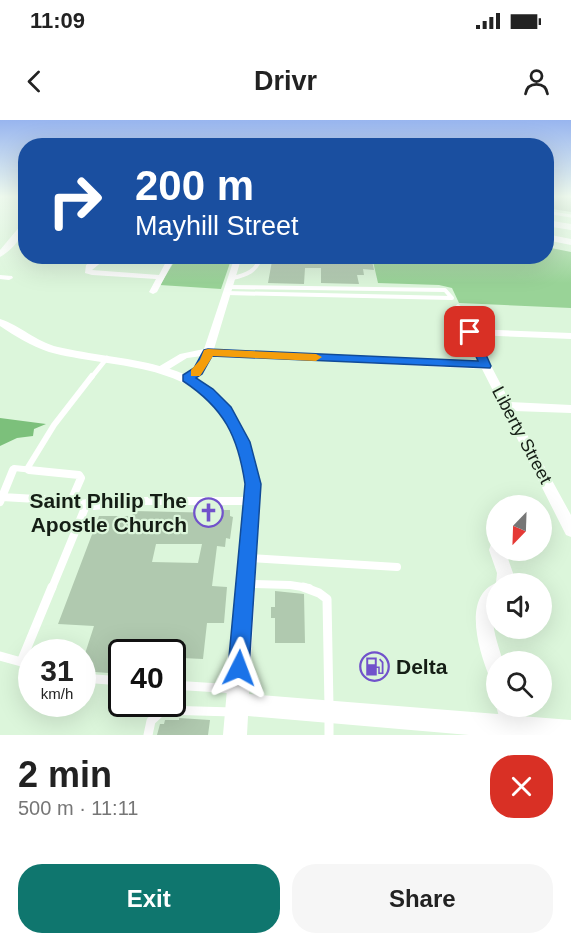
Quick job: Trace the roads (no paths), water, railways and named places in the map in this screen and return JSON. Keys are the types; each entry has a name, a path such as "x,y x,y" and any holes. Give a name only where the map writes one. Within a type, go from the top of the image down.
{"highway":[{"path":"554,227 571,229"},
{"path":"554,230 571,240"}],"street":[{"path":"0,255 18,234"},
{"path":"94,264 87,271 162,277"},
{"path":"153,292 169,264"},
{"path":"188,378 198,371 208,352 236,264"},
{"name":"Liberty Street","path":"455,302 485,366 571,530"},
{"path":"0,322 50,348 162,369 188,378 218,400 236,425 249,462 253,484 237,710 486,716"},
{"path":"470,332 571,336"},
{"path":"162,369 176,357 208,352 485,366"},
{"path":"507,406 571,409"},
{"path":"486,601 484,620 486,628"},
{"path":"509,717 571,732"}],"lane":[{"path":"229,286 249,274 259,264"},
{"path":"229,286 445,290 455,302"},
{"path":"229,286 455,302"},
{"path":"27,469 39,446 64,411 107,358"},
{"path":"71,501 81,478 79,475 14,468 1,500 71,501 94,506 143,501 252,501"},
{"path":"31,639 87,503"},
{"path":"247,557 397,567"},
{"path":"245,584 297,586 320,592 327,599 329,735"},
{"path":"0,656 18,661"},
{"path":"186,690 237,710"},
{"path":"148,735 151,722 163,710 237,710"}],"place":[{"name":"Saint Philip The Apostle Church","path":"208,513"},
{"name":"Delta","path":"375,667"}]}
